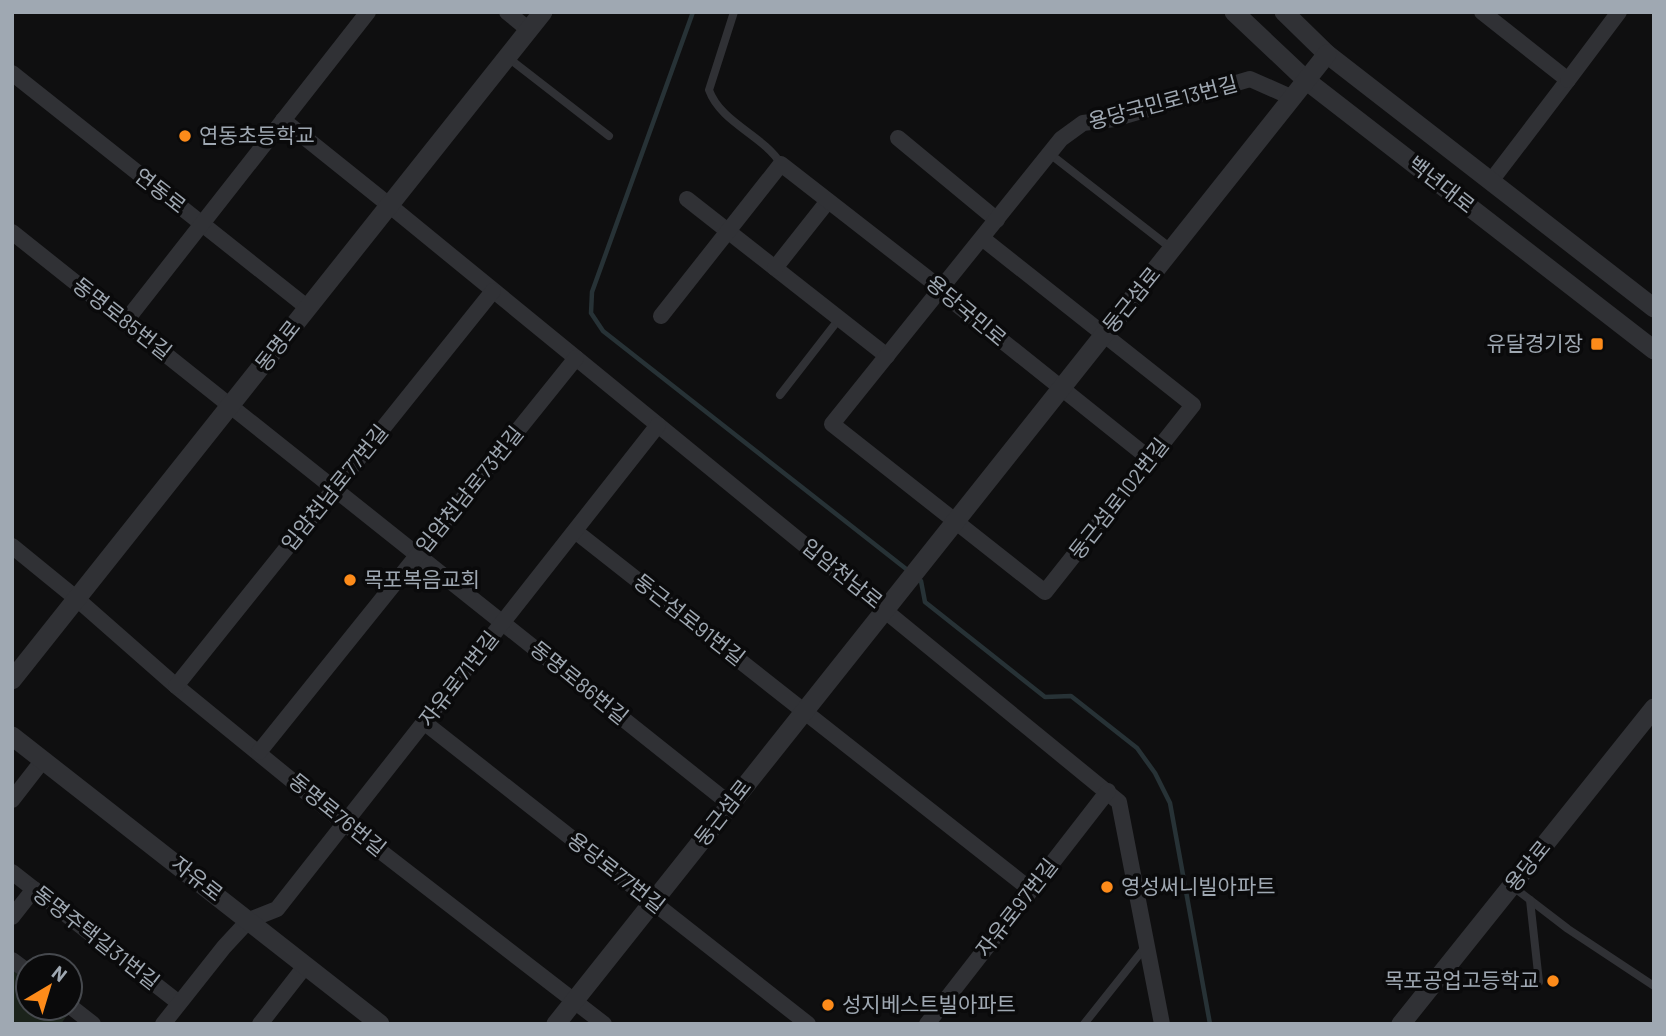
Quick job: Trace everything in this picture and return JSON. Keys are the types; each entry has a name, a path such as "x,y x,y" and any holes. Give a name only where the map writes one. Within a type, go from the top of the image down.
{"street":[{"path":"125,321 368,12"},
{"path":"507,12 529,30"},
{"name":"동명로","path":"12,680 543,12"},
{"name":"백년대로","path":"1234,12 1307,81 1654,350"},
{"name":"백년대로","path":"1284,12 1326,54 1654,308"},
{"path":"1482,12 1568,80"},
{"path":"1491,181 1619,12"},
{"name":"둥근섬로","path":"556,1024 1326,54"},
{"name":"연동로","path":"12,73 308,308"},
{"name":"용당국민로13번길","path":"956,521 832,424 1061,139 1083,123 1114,119 1250,79 1293,98"},
{"name":"입암천남로","path":"283,120 658,425 887,606 1119,802 1162,1024"},
{"path":"898,138 997,220"},
{"path":"661,316 781,164"},
{"name":"용당국민로","path":"781,164 1150,459"},
{"path":"687,199 887,356"},
{"path":"775,268 828,201"},
{"name":"동명로85번길","path":"12,232 231,405"},
{"path":"982,238 1104,335"},
{"name":"입암천남로77번길","path":"176,686 493,291"},
{"name":"둥근섬로102번길","path":"956,521 1045,592 1193,405 1104,335"},
{"name":"입암천남로73번길","path":"259,752 576,358"},
{"name":"동명로86번길","path":"231,405 730,804"},
{"name":"자유로71번길","path":"248,920 277,909 658,425"},
{"name":"둥근섬로91번길","path":"575,531 1031,890"},
{"name":"동명로76번길","path":"12,546 77,598 176,686 344,823 604,1024"},
{"name":"용당로","path":"1401,1024 1654,708"},
{"name":"용당로77번길","path":"425,723 807,1024"},
{"name":"자유로","path":"12,736 380,1024"},
{"path":"12,800 43,760"},
{"name":"자유로97번길","path":"927,1024 1108,791"},
{"name":"동명주택길31번길","path":"12,872 180,1003"},
{"path":"12,917 34,889"},
{"path":"163,1024 248,920"},
{"path":"260,1024 306,965"}],"lane":[{"path":"734,12 709,90 712,99 721,109 774,152 781,164"},
{"path":"508,57 609,136"},
{"path":"1050,154 1172,249"},
{"path":"780,395 839,319"},
{"path":"1512,886 1568,929 1654,986"},
{"path":"1530,900 1539,982"},
{"path":"1084,1024 1147,944"}],"shaded area":[{"path":"12,970 14,1022 62,1022 12,1024"}],"waterway":[{"path":"693,12 592,292 591,313 603,331 910,572"},
{"path":"917,578 921,581 925,602 1045,697 1071,696 1137,748 1155,773 1170,803 1210,1024"}],"place":[{"name":"연동초등학교","path":"185,136"},
{"name":"유달경기장","path":"1597,344"},
{"name":"목포복음교회","path":"350,580"},
{"name":"영성써니빌아파트","path":"1107,887"},
{"name":"목포공업고등학교","path":"1553,981"},
{"name":"성지베스트빌아파트","path":"828,1005"}]}
